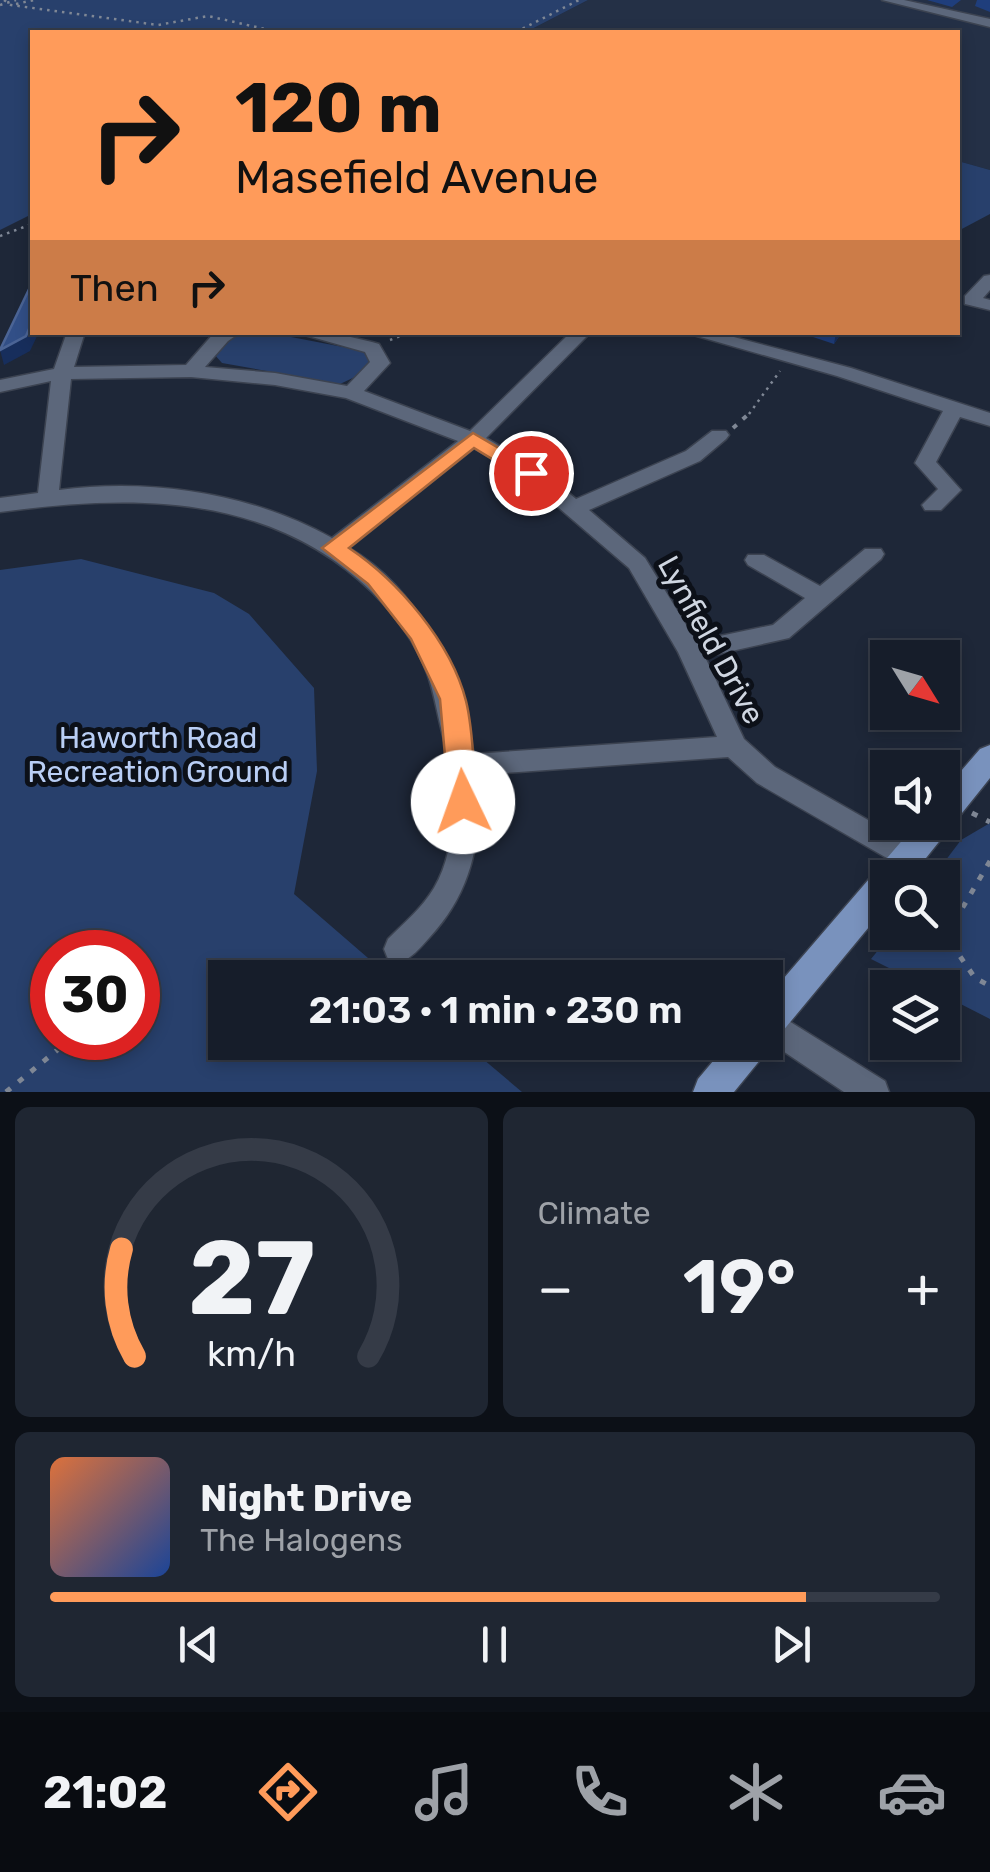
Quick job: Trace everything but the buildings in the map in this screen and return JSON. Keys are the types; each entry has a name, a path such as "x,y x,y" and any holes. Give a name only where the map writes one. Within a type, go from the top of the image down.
{"main road":[{"path":"960,793 990,757"},
{"path":"906,860 922,840"},
{"path":"783,1005 870,903"},
{"path":"711,1092 737,1060"}],"street":[{"path":"888,0 990,23"},
{"path":"973,306 990,280"},
{"path":"48,496 62,374 75,335"},
{"path":"191,371 225,335"},
{"path":"316,335 372,348 380,364 351,394"},
{"path":"334,548 473,439 579,335"},
{"path":"703,335 990,420"},
{"name":"Lynfield Drive","path":"0,386 62,374 191,371 274,379 351,394 473,439 531,473 637,563 690,651 734,746 766,776 880,860"},
{"path":"933,505 950,490 924,463 954,408"},
{"path":"573,509 693,456 719,435"},
{"path":"0,506 93,492 191,495 273,516 334,548 377,578 422,634 453,699 462,764 464,840 446,896 399,948"},
{"path":"690,651 780,632 873,554"},
{"path":"756,560 821,598"},
{"path":"462,764 734,746"},
{"path":"783,1043 873,1092"}],"path":[{"path":"4,0 158,26 208,16 269,30"},
{"path":"10,4 16,0"},
{"path":"0,5 34,0"},
{"path":"520,30 579,0"},
{"path":"0,236 30,225"},
{"path":"372,348 404,335"},
{"path":"719,435 739,425 758,406 790,358"},
{"path":"960,912 990,861"},
{"path":"956,950 975,978 990,986"},
{"path":"6,1092 45,1060"}],"shaded area":[{"path":"588,0 990,0 990,170 960,162 960,30 530,30"}],"green space":[{"path":"0,0 588,0 530,30 30,30 30,215 0,230"},
{"path":"960,162 990,170 990,214 960,230"},
{"path":"281,335 364,351 370,364 359,375 340,384 222,363 214,354 237,336"},
{"name":"Haworth Road Recreation Ground","path":"81,559 214,593 249,614 314,688 317,771 294,894 370,960 208,960 208,1060 484,1060 522,1092 0,1092 0,570"},
{"path":"990,823 990,1019 960,1004 960,970 893,970 871,959 878,950 960,950 960,860 946,860 961,840"}],"route":[{"path":"463,802 453,699 422,634 377,578 334,548 473,439 531,473"}]}
